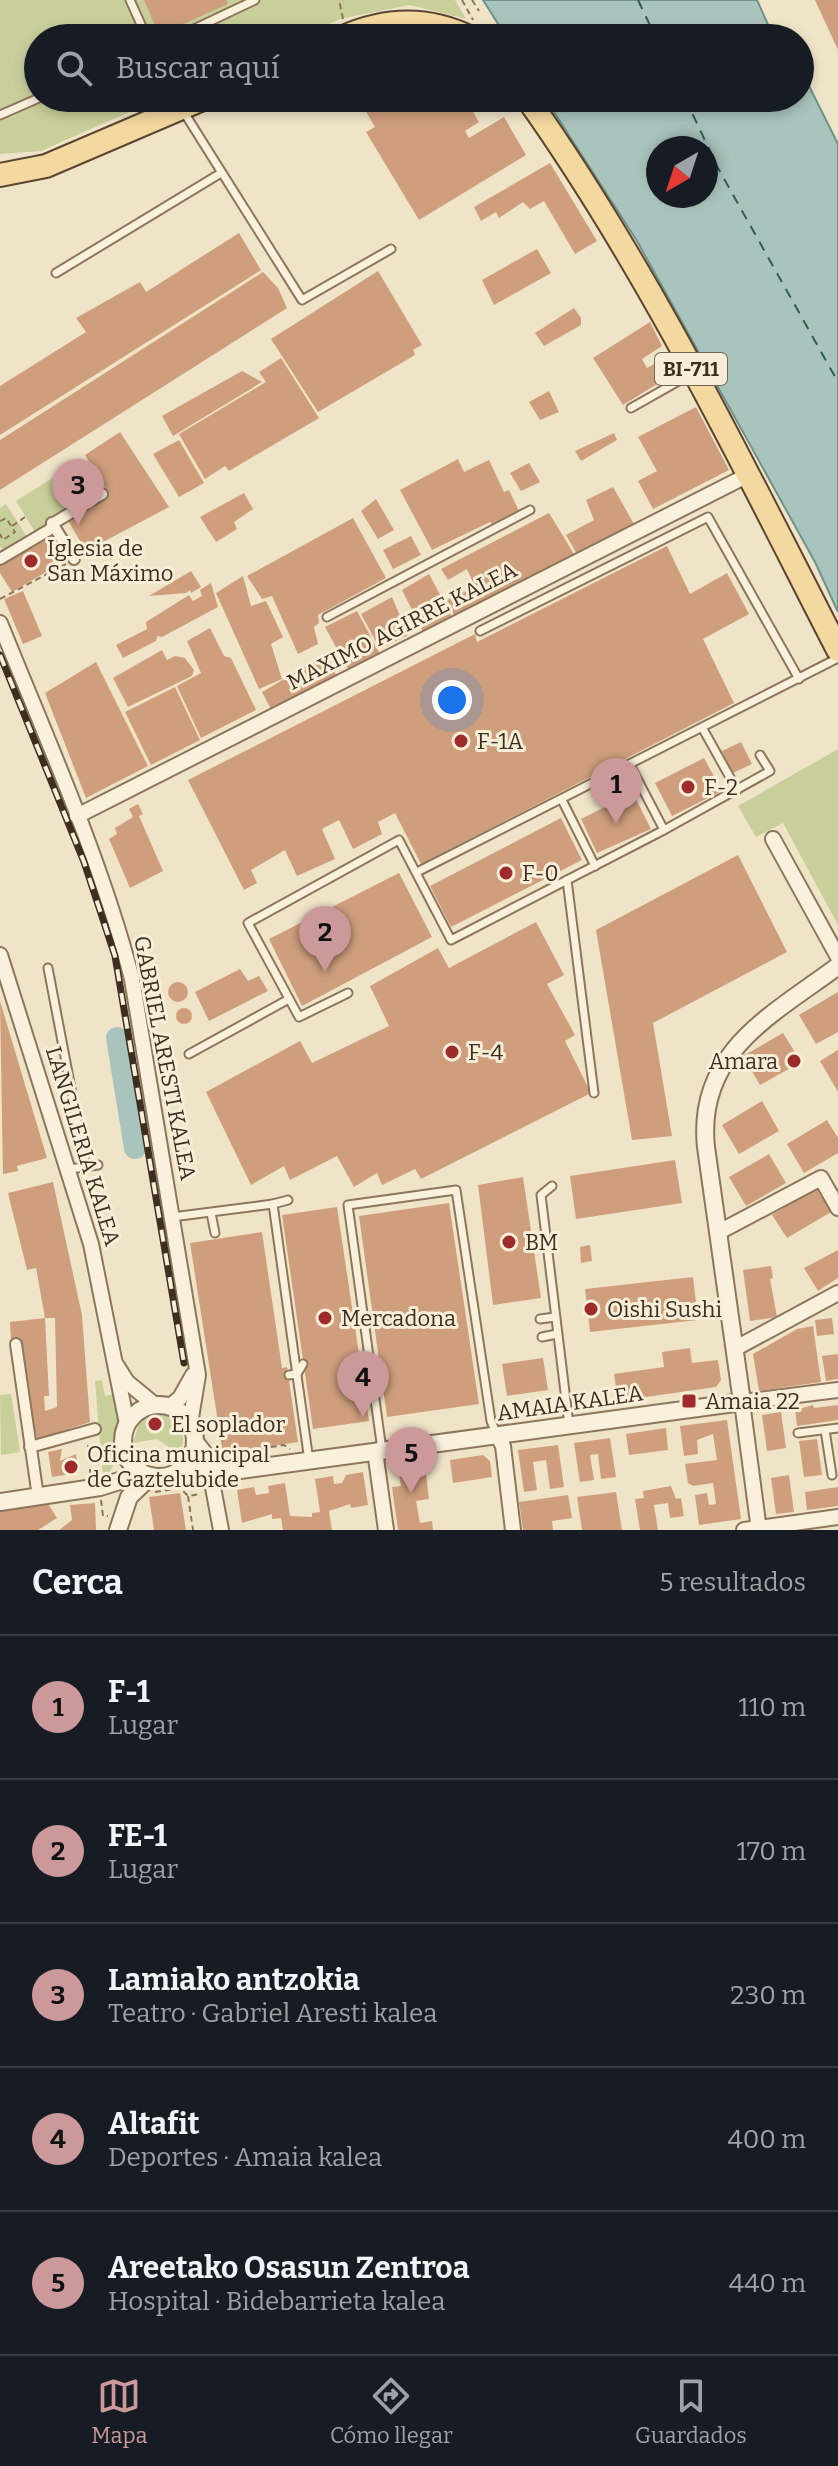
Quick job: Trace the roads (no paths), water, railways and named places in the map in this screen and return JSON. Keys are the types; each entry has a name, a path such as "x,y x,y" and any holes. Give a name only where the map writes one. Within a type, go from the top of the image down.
{"main road":[{"path":"384,24 393,21 428,24"},
{"path":"0,175 46,166 160,112"},
{"name":"BI-711","path":"537,112 563,149 693,373 838,650"}],"street":[{"name":"MAXIMO AGIRRE KALEA","path":"77,816 748,475"},
{"path":"0,559 102,494"},
{"path":"52,524 74,559"},
{"name":"GABRIEL ARESTI KALEA","path":"0,623 77,816 119,931 132,979 196,1363 196,1398 190,1424"},
{"path":"773,839 838,957"},
{"name":"LANGILERIA KALEA","path":"0,955 70,1169 91,1244 127,1424"},
{"path":"838,966 744,1037 723,1061 705,1109 704,1134 736,1348 754,1529 838,1517"},
{"path":"719,1232 821,1178 838,1208"},
{"path":"736,1348 838,1293"},
{"path":"16,1344 38,1497"},
{"name":"LANGILERIA KALEA","path":"111,1353 127,1382 162,1406"},
{"path":"146,1475 126,1456 123,1437 127,1424 139,1411 162,1406 189,1385 196,1363"},
{"name":"AMAIA KALEA","path":"182,1469 203,1474 308,1456 379,1451 838,1390"},
{"path":"162,1406 190,1424 195,1442 209,1460 232,1470 222,1478 214,1492"},
{"path":"30,1447 91,1430"},
{"path":"497,1435 503,1446 513,1530"},
{"path":"182,1469 195,1442"},
{"path":"379,1451 386,1530"},
{"path":"100,1487 112,1479 126,1456"},
{"path":"0,1502 100,1487 182,1469 214,1492"},
{"path":"203,1474 212,1482 221,1530"},
{"path":"120,1524 132,1492 146,1475"}],"lane":[{"path":"130,0 141,24"},
{"path":"204,24 255,0"},
{"path":"0,115 24,105"},
{"path":"182,112 302,300 391,249"},
{"path":"56,273 221,173"},
{"path":"631,408 693,373"},
{"path":"327,617 530,510"},
{"path":"480,631 708,517 799,679"},
{"path":"417,872 838,658"},
{"path":"703,729 737,790"},
{"path":"348,993 299,1017 248,923 399,840 451,940 664,830 770,771 760,755"},
{"path":"630,765 664,830"},
{"path":"562,800 595,866"},
{"path":"567,880 594,1093"},
{"path":"48,968 86,1167"},
{"path":"189,1054 289,999"},
{"path":"70,1169 98,1165"},
{"path":"552,1186 541,1195 569,1425"},
{"path":"379,1451 348,1205 456,1190 491,1421 497,1435"},
{"path":"172,1217 288,1200"},
{"path":"273,1204 293,1374 308,1456"},
{"path":"211,1213 215,1233"},
{"path":"540,1319 555,1317"},
{"path":"542,1337 557,1334"},
{"path":"293,1374 303,1364"},
{"path":"798,1433 838,1428"},
{"path":"825,1430 832,1475"}],"water":[{"path":"483,0 757,0 768,24 498,24"},
{"path":"814,96 838,144 838,612 815,562 637,241 554,112 814,112"}],"waterway":[{"path":"117,1038 135,1148"}],"railway":[{"path":"0,655 84,862 115,956 184,1363"}],"place":[{"name":"Lamiako antzokia","path":"78,525"},
{"name":"Iglesia de San Máximo","path":"31,561"},
{"name":"F-1A","path":"461,741"},
{"name":"F-2","path":"688,787"},
{"name":"F-1","path":"616,824"},
{"name":"F-0","path":"506,873"},
{"name":"FE-1","path":"325,972"},
{"name":"F-4","path":"452,1052"},
{"name":"Amara","path":"794,1061"},
{"name":"BM","path":"509,1242"},
{"name":"Oishi Sushi","path":"591,1309"},
{"name":"Mercadona","path":"325,1318"},
{"name":"Amaia 22","path":"689,1401"},
{"name":"Altafit","path":"363,1417"},
{"name":"El soplador","path":"155,1424"},
{"name":"Oficina municipal de Gaztelubide","path":"71,1467"},
{"name":"Areetako Osasun Zentroa","path":"411,1493"}]}
